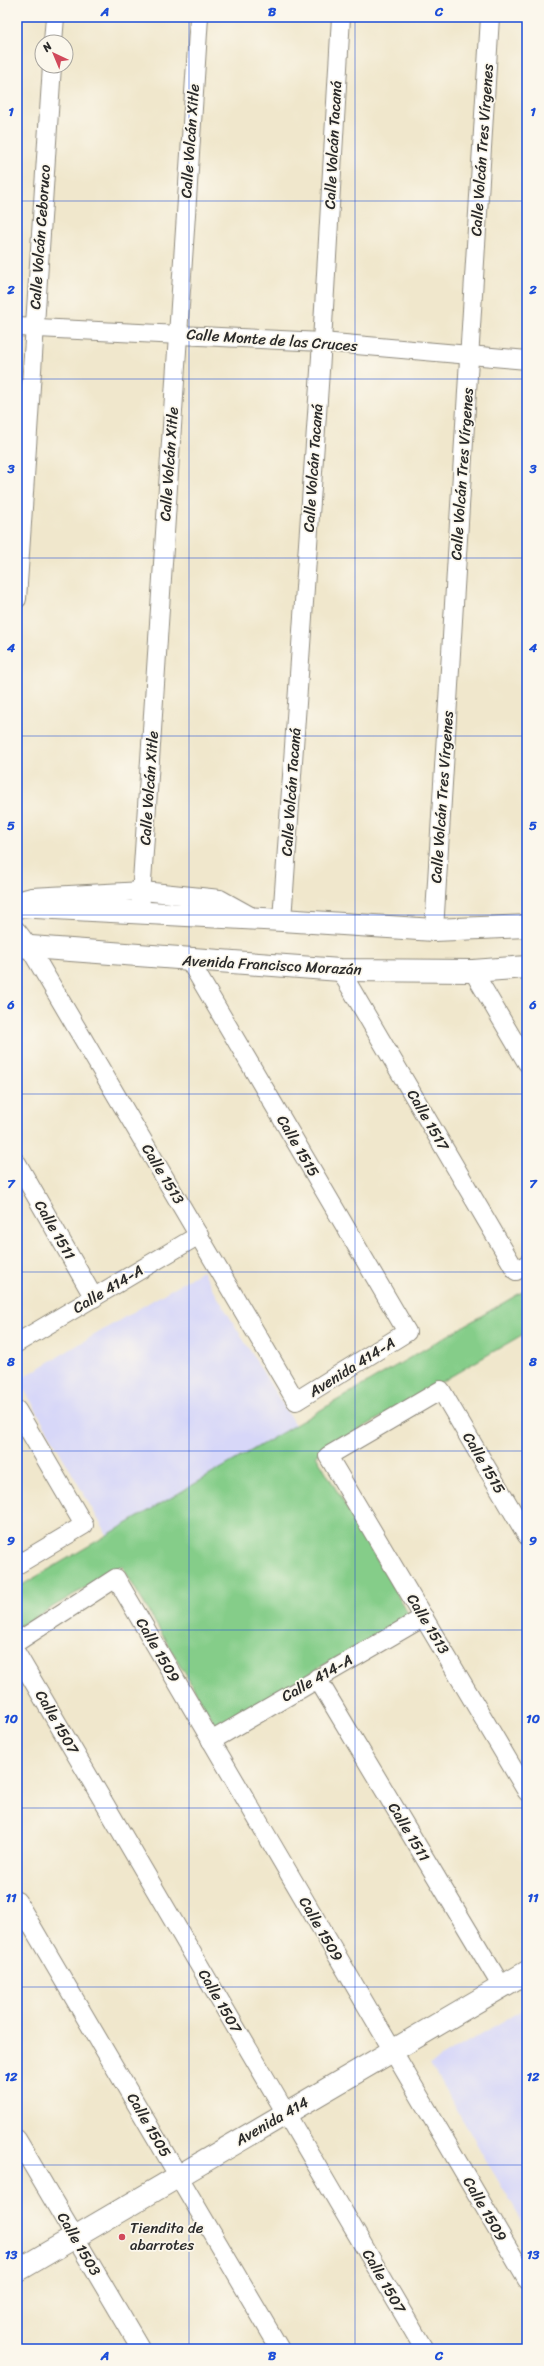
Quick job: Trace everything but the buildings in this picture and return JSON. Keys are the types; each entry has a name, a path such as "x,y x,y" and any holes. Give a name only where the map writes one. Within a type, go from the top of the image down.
{"street":[{"path":"54,34 55,17"},
{"name":"Calle Volcán Xitle","path":"141,901 199,17"},
{"name":"Calle Volcán Tacaná","path":"282,920 322,342 341,17"},
{"name":"Calle Volcán Tres Vírgenes","path":"434,930 490,17"},
{"name":"Calle Volcán Ceboruco","path":"17,599 25,327 51,74"},
{"name":"Calle Monte de las Cruces","path":"25,327 322,342 527,360"},
{"path":"17,900 32,897 141,901 256,919 434,930 487,930 527,926"},
{"path":"17,906 141,901"},
{"name":"Avenida Francisco Morazán","path":"21,941 189,960 340,970 473,972 527,968"},
{"name":"Calle 1513","path":"21,941 296,1401"},
{"name":"Calle 1515","path":"189,960 407,1332"},
{"name":"Calle 1517","path":"340,970 521,1267"},
{"path":"473,972 527,1063"},
{"name":"Calle 1511","path":"17,1163 94,1298"},
{"name":"Calle 414-A","path":"17,1343 198,1235"},
{"name":"Avenida 414-A","path":"296,1401 407,1332"},
{"name":"Calle 1515","path":"328,1456 441,1390 527,1536"},
{"path":"17,1410 84,1525 17,1565"},
{"name":"Calle 1513","path":"328,1456 527,1792"},
{"name":"Calle 1509","path":"17,1642 116,1578 527,2280"},
{"name":"Calle 414-A","path":"211,1741 424,1617"},
{"name":"Calle 1507","path":"17,1654 424,2349"},
{"name":"Calle 1511","path":"317,1678 502,1987"},
{"name":"Calle 1505","path":"17,1901 280,2349"},
{"name":"Avenida 414","path":"17,2270 527,1972"},
{"name":"Calle 1503","path":"17,2139 140,2349"}],"shaded area":[{"path":"202,1271 295,1425 107,1535 19,1380"},
{"path":"527,2007 527,2230 430,2064"}],"green space":[{"path":"527,1289 527,1332 316,1455 409,1615 217,1728 122,1566 17,1628 17,1588"}],"place":[{"name":"Tiendita de abarrotes","path":"122,2237"}]}
